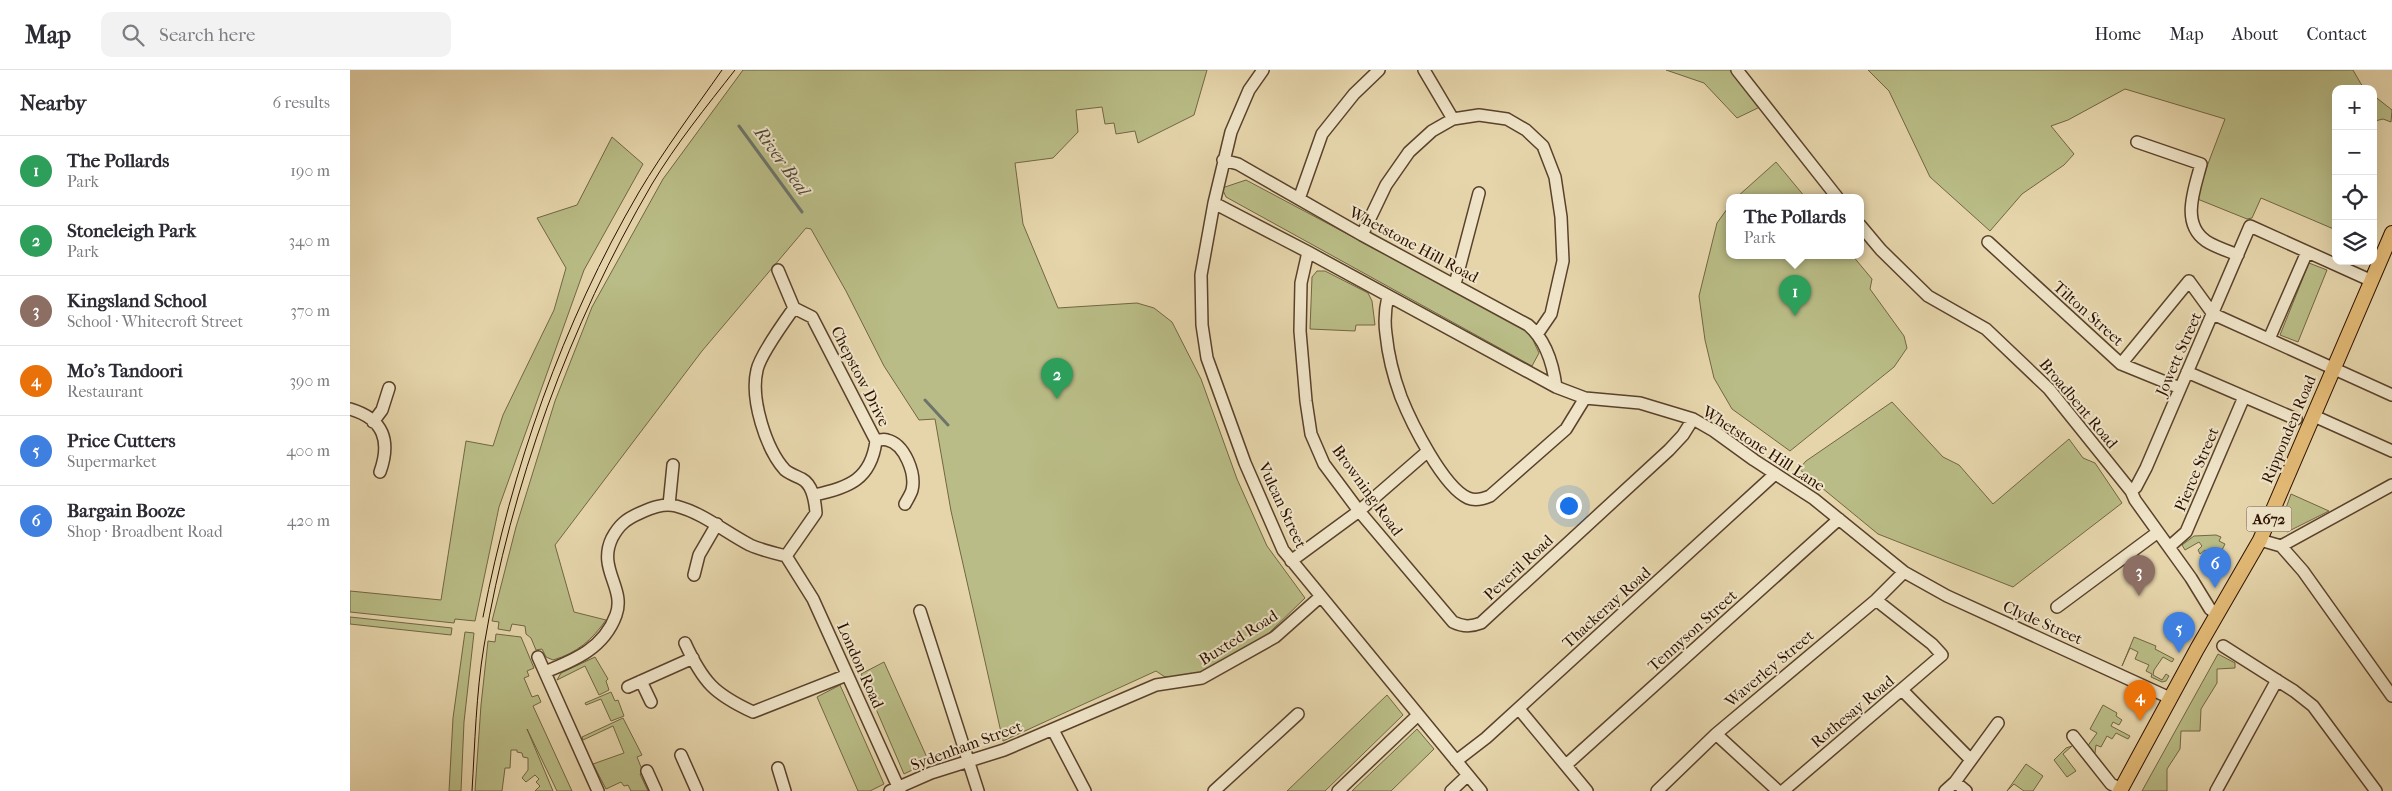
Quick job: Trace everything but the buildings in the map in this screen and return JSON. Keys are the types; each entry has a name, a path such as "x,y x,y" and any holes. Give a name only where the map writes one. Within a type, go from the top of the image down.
{"main road":[{"name":"Ripponden Road","path":"2120,790 2260,540 2333,369 2372,281 2389,248 2392,234"}],"street":[{"name":"Vulcan Street","path":"1263,70 1245,99 1230,132 1214,203 1201,275 1202,325 1207,358 1245,463 1283,550 1481,791"},
{"path":"1298,199 1322,134 1354,94 1379,70"},
{"path":"1424,70 1453,119"},
{"path":"1736,70 1835,194"},
{"path":"1362,235 1386,185 1408,152 1432,131 1453,119 1479,115 1507,119 1526,130 1543,146 1554,176 1561,217 1563,261 1551,314 1538,333"},
{"path":"2137,142 2202,164 2190,206 2193,223 2205,240 2238,255"},
{"name":"Whetstone Hill Road","path":"1223,160 1238,164 1362,235 1528,324 1538,333 1554,366 1556,387"},
{"path":"1455,284 1479,193"},
{"path":"1214,203 1308,252 1556,387 1585,398 1566,429 1490,496 1476,500 1468,498 1459,492 1433,461 1401,396 1386,336 1384,316 1388,296"},
{"name":"Jowett Street","path":"2131,491 2136,487 2250,226 2306,252"},
{"name":"Broadbent Road","path":"1864,230 1881,250 1928,296 1986,329 2049,389 2131,491 2210,609 2217,614"},
{"name":"Tilton Street","path":"1988,242 2121,364 2180,388"},
{"name":"Browning Road","path":"1308,252 1301,283 1300,331 1311,434 1324,464 1359,511 1453,622 1468,626"},
{"path":"2269,339 2306,252 2372,281"},
{"path":"545,672 587,654 615,617 618,601 607,566 607,552 621,524 658,506 669,504 678,506 716,524 751,545 786,556 816,513 814,495 805,481 787,472 773,454 764,433 755,388 757,369 794,308 778,270"},
{"path":"2121,364 2189,281 2213,314 2392,395"},
{"name":"Chepstow Drive","path":"794,308 812,317 876,440 874,458 866,471 850,484 837,491 814,495"},
{"path":"2187,372 2296,419"},
{"path":"373,422 382,410 389,388"},
{"name":"Pierce Street","path":"2169,547 2186,532 2244,397"},
{"name":"Whetstone Hill Lane","path":"1585,398 1640,403 1693,419 1714,431 1814,499 1904,572"},
{"path":"350,409 358,411 373,422 386,440 386,455 380,472"},
{"path":"2314,416 2392,451"},
{"name":"Peveril Road","path":"1468,626 1481,623 1669,450 1683,435 1693,419"},
{"path":"876,440 888,440 894,443 907,461 911,471 912,489 905,504"},
{"path":"1291,561 1359,511 1428,451"},
{"path":"669,504 673,465"},
{"name":"Thackeray Road","path":"1456,761 1519,709 1775,474"},
{"path":"2281,546 2392,485"},
{"name":"Tennyson Street","path":"1566,765 1839,519"},
{"path":"694,575 699,555 716,524"},
{"path":"2057,607 2158,532"},
{"path":"2260,540 2281,546 2303,571 2392,696"},
{"name":"London Road","path":"786,556 813,599 896,790"},
{"name":"Waverley Street","path":"1657,791 1716,734 1876,600 1904,572"},
{"name":"Clyde Street","path":"1904,572 1947,596 2170,698"},
{"name":"Buxted Road","path":"1053,730 1156,684 1202,678 1275,637 1320,597"},
{"name":"Rothesay Road","path":"1783,791 1942,655 1932,644 1876,600"},
{"path":"920,611 978,791"},
{"path":"685,643 710,686 733,703 753,712 847,674"},
{"path":"2223,646 2294,691 2319,713 2376,791"},
{"path":"538,657 598,791"},
{"path":"628,687 693,658"},
{"path":"2216,791 2277,680"},
{"path":"641,681 651,702"},
{"path":"1902,690 1971,760"},
{"path":"1519,709 1587,791"},
{"path":"1214,791 1298,714"},
{"path":"1338,791 1418,715"},
{"path":"1945,791 1955,782 1998,723"},
{"path":"1053,730 1085,791"},
{"name":"Sydenham Street","path":"896,790 931,773 1004,750 1053,730"},
{"path":"1716,734 1778,791"},
{"path":"2072,736 2111,784 2120,790"},
{"path":"681,755 697,791"},
{"path":"778,768 785,791"},
{"path":"647,771 656,791"},
{"path":"1452,791 1468,775"},
{"path":"1955,782 1966,791"}],"green space":[{"path":"743,70 1207,70 1194,115 1138,143 1135,131 1116,134 1114,123 1105,124 1102,107 1076,110 1078,132 1053,158 1015,163 1023,224 1058,308 1137,303 1154,308 1172,322 1201,379 1237,479 1267,546 1305,598 1268,634 1198,675 1165,677 1156,671 1003,741 951,511 935,419 919,420 884,366 846,291 811,229 806,228 702,351 555,545 574,612 606,620 601,627 577,650 553,660 546,657 542,649 536,650 531,638 526,634 525,626 512,624 510,631 498,629 499,622 492,621 516,527 555,401 592,307 663,179"},
{"path":"1666,70 1730,70 1762,106 1737,118 1704,83"},
{"path":"1868,70 2353,70 2362,85 2332,85 2332,228 2261,198 2252,218 2247,219 2195,198 2225,119 2125,89 2068,120 2051,126 2074,154 2064,165 2022,194 1990,231 1930,177 1889,91"},
{"path":"2377,98 2392,110 2391,122 2383,119 2377,120"},
{"path":"612,137 643,164 584,270 499,507 475,621 455,619 454,623 350,612 350,591 441,600 466,441 493,446 503,415 554,310 566,268 537,218 577,205"},
{"path":"1776,162 1803,194 1740,194"},
{"path":"1246,180 1524,328 1532,338 1539,353 1532,366 1226,197 1222,188"},
{"path":"1726,211 1726,259 1855,259 1872,279 1870,289 1904,336 1907,348 1894,367 1790,451 1732,409 1714,378 1705,340 1699,296 1717,223"},
{"path":"2309,263 2327,270 2298,342 2280,335"},
{"path":"1317,271 1325,271 1368,293 1372,301 1375,325 1356,325 1355,331 1310,329 1312,277"},
{"path":"1892,402 1943,457 1959,465 1993,504 2069,439 2083,458 2095,463 2122,503 2013,587 1878,534 1799,469 1806,461"},
{"path":"2291,494 2329,511 2287,532 2281,526 2281,522"},
{"path":"2216,535 2221,537 2219,541 2225,544 2220,554 2223,557 2209,565 2206,560 2210,557 2205,550 2200,554 2198,550 2202,546 2199,542 2185,550 2182,545 2194,536"},
{"path":"350,617 452,628 451,635 350,624"},
{"path":"465,632 474,633 464,722 461,791 449,791 453,718"},
{"path":"496,634 521,637 534,668 527,671 529,676 524,678 532,697 538,695 541,702 533,706 572,791 557,791 527,729 553,791 535,791 540,786 536,782 539,779 535,775 526,782 522,778 528,770 528,758 523,757 522,753 517,752 517,750 511,750 510,768 505,768 502,791 475,791 488,641 495,642"},
{"path":"2134,637 2156,646 2155,649 2174,659 2172,662 2163,657 2154,670 2153,675 2162,680 2166,674 2169,676 2166,681 2162,682 2151,677 2152,674 2146,671 2149,665 2135,659 2138,652 2130,648 2122,666"},
{"path":"2218,654 2235,663 2235,668 2217,669 2217,683 2201,709 2200,731 2181,731 2180,749 2167,769 2167,791 2142,791"},
{"path":"595,657 608,679 606,681 609,690 599,695 585,666 557,680 561,673"},
{"path":"884,662 929,762 904,774 861,674"},
{"path":"840,685 884,784 870,791 858,791 817,697"},
{"path":"611,692 615,701 618,700 624,716 611,721 601,699 586,705 585,703"},
{"path":"1387,695 1403,715 1325,791 1287,791"},
{"path":"2103,705 2117,713 2116,716 2122,720 2119,725 2113,722 2111,726 2130,736 2128,739 2116,733 2112,739 2107,736 2101,747 2096,745 2095,753 2087,747 2097,733 2090,729"},
{"path":"623,718 642,755 637,757 643,772 640,774 648,791 631,791 628,785 624,786 621,782 606,789 593,764 624,753 613,726 583,740 582,737"},
{"path":"1417,729 1434,749 1391,791 1352,791"},
{"path":"2072,746 2063,754 2076,771 2067,777 2054,760 2066,748"},
{"path":"2026,764 2043,776 2033,791 2024,791 2014,784 2007,791"}],"waterway":[{"name":"River Beal","path":"739,126 802,212"},
{"name":"River Beal","path":"925,400 948,425"}],"tram line":[{"path":"483,617 509,506 543,398 563,345 611,242 639,192 669,145 722,70"},
{"path":"472,791 476,718 484,646 510,526 547,408 569,350 595,293 622,238 652,184 681,140 735,70"}],"place":[{"name":"The Pollards","path":"1795,316"},
{"name":"Stoneleigh Park","path":"1057,399"},
{"name":"Bargain Booze","path":"2215,588"},
{"name":"Kingsland School","path":"2139,596"},
{"name":"Price Cutters","path":"2179,653"},
{"name":"Mo's Tandoori","path":"2140,721"}]}
